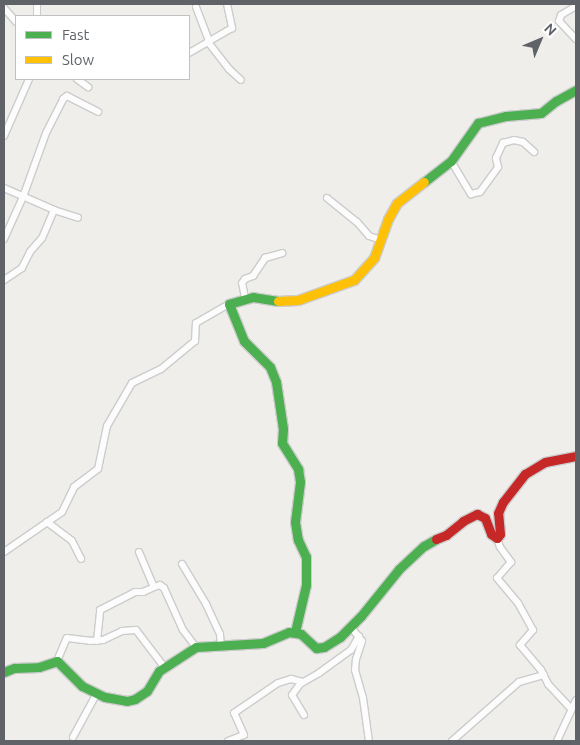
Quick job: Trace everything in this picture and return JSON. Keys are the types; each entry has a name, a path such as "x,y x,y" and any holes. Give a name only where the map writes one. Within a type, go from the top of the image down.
{"street":[{"path":"190,52 232,28 227,4"},
{"path":"576,6 561,15 559,21 576,39"},
{"path":"196,7 209,41 228,69 241,80"},
{"path":"4,8 15,21"},
{"path":"4,136 29,80"},
{"path":"78,80 88,87"},
{"path":"4,552 62,512 74,487 93,475 98,469 107,426 132,383 161,369 195,340 196,323 229,304 245,298 262,297 290,301 347,284 369,266 374,258 388,219 397,203 450,161 464,147 478,123 506,116 541,113 551,107 556,101 576,90"},
{"path":"4,239 23,196 46,133 62,99 67,96 98,112"},
{"path":"450,161 471,194 480,192 498,167 496,158 503,143 514,140 523,142 534,152"},
{"path":"4,188 54,210 78,218"},
{"path":"327,198 356,222 369,236 381,240"},
{"path":"4,280 22,268 30,252 42,238 54,210"},
{"path":"245,298 242,283 244,279 253,276 265,258 282,253"},
{"path":"229,304 244,341 270,367 276,382 283,429 282,443 298,469 300,482 296,522 298,540 306,557 306,585 295,632"},
{"path":"497,538 500,534 497,523 498,513 503,502 525,474 545,462 576,456"},
{"path":"4,672 14,668 39,668 56,661 62,663 82,686 120,701 135,700 146,691 156,674 196,648 209,645 221,647 263,643 289,632 295,632 301,634 316,648 340,637 412,555 432,540 452,532 476,514 485,518 491,534 497,538 511,562 496,578 519,605 532,630 520,645 544,675 548,684 571,708"},
{"path":"47,522 72,541 81,559"},
{"path":"139,552 154,587"},
{"path":"182,564 206,604 220,634 221,647"},
{"path":"97,641 100,610 135,592 160,585 164,588 183,630 196,648"},
{"path":"350,626 359,636 362,644 356,659 355,670 363,698 369,741"},
{"path":"56,661 67,638 97,641 122,631 136,630 165,668"},
{"path":"304,715 292,695 303,682 351,650 359,636"},
{"path":"452,741 519,682 544,675"},
{"path":"228,741 244,735 234,713 278,683 291,679 303,682"},
{"path":"73,737 97,693"},
{"path":"558,741 576,700"}],"traffic: fast":[{"path":"424,182 451,161 478,123 506,116 541,113 556,101 576,90"},
{"path":"278,301 253,297 229,304 244,341 270,367 276,382 283,429 282,443 298,469 300,482 295,522 298,540 306,557 306,585 295,632"},
{"path":"4,672 14,668 39,667 57,661 82,686 105,697 127,701 135,699 147,691 159,671 196,647 263,643 289,632 301,634 316,648 324,647 340,637 361,616 399,569 424,546 436,539"}],"traffic: slow":[{"path":"278,301 298,300 354,280 374,258 388,219 397,203 424,182"}],"traffic: jam":[{"path":"436,539 446,535 463,521 477,514 485,518 491,534 497,538 500,534 498,513 503,502 525,474 545,462 576,456"}]}
